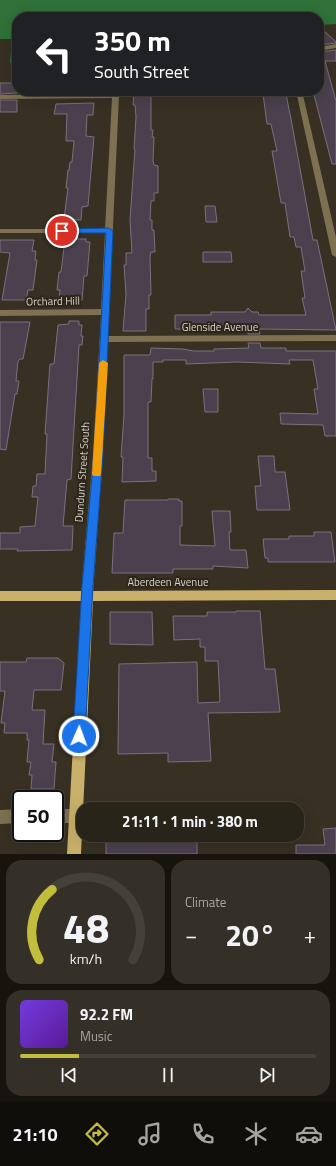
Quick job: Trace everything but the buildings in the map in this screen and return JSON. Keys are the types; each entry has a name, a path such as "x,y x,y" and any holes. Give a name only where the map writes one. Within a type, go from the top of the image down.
{"main road":[{"name":"Aberdeen Avenue","path":"0,596 87,594 336,595"},
{"name":"Dundurn Street South","path":"77,802 87,594"},
{"name":"Dundurn Street South","path":"74,854 76,816"}],"street":[{"path":"324,48 336,46"},
{"path":"0,97 29,96"},
{"name":"Dundurn Street South","path":"87,594 105,339 116,96"},
{"path":"300,96 336,255"},
{"path":"0,231 109,231"},
{"name":"Orchard Hill","path":"0,313 106,312"},
{"name":"Glenside Avenue","path":"105,339 336,338"},
{"path":"0,817 12,816"},
{"path":"64,816 76,816"}],"green space":[{"path":"0,0 336,0 336,24 324,25 324,12 12,12 12,39 0,39"},
{"path":"12,39 12,64 10,63"}],"slow traffic":[{"path":"97,474 103,363"}],"route":[{"path":"62,231 109,231 105,339 79,736"}]}
